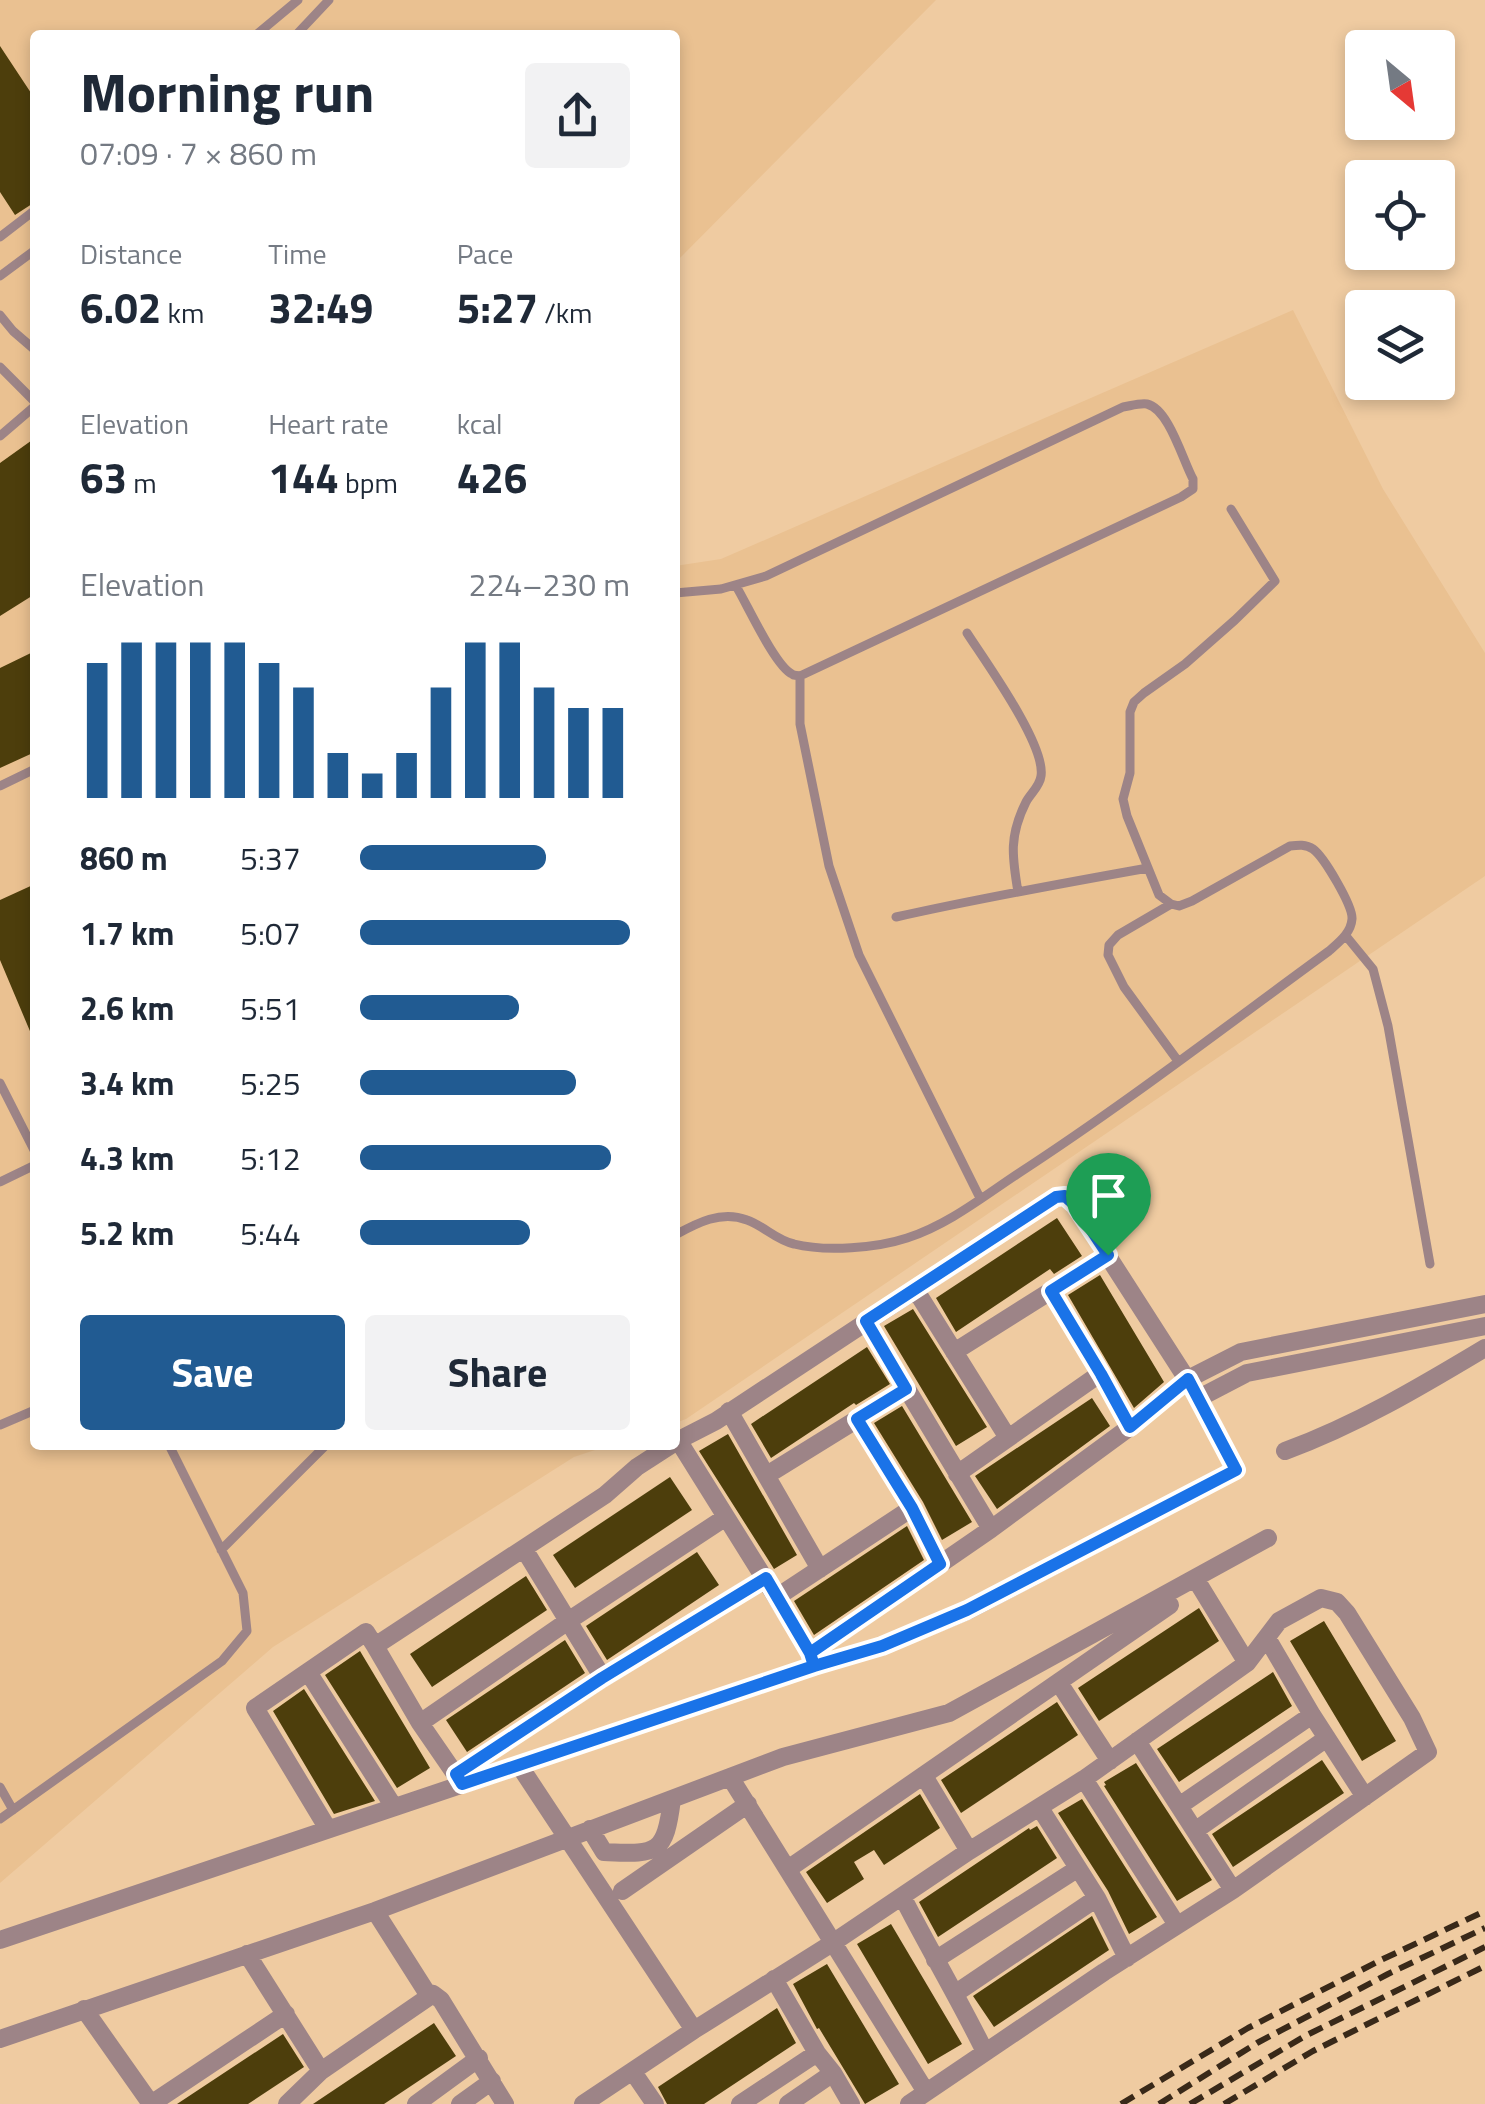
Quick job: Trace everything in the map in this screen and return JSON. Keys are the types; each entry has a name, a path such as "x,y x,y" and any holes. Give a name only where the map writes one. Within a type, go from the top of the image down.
{"street":[{"path":"0,1940 812,1660 882,1646 967,1610 1236,1470 1200,1398 1075,1205 1065,1196 1056,1197 680,1440"},
{"path":"954,1352 1108,1255"},
{"path":"915,1288 1008,1438"},
{"path":"1051,1291 1130,1427"},
{"path":"812,1660 1130,1427 1188,1379 1241,1352 1485,1304"},
{"path":"1459,1309 1464,1330"},
{"path":"866,1321 991,1530"},
{"path":"1200,1398 1248,1373 1485,1326"},
{"path":"1285,1451 1326,1436 1406,1395 1485,1348"},
{"path":"957,1474 1101,1374"},
{"path":"767,1475 906,1389"},
{"path":"729,1411 820,1569"},
{"path":"857,1419 912,1508 940,1564"},
{"path":"375,1646 524,1550 663,1450"},
{"path":"679,1450 766,1578 812,1660"},
{"path":"777,1597 912,1508"},
{"path":"420,1722 726,1518"},
{"path":"0,2039 375,1911 783,1757 950,1713 1268,1538"},
{"path":"524,1550 602,1678"},
{"path":"459,1779 602,1678 766,1578"},
{"path":"1195,1578 1247,1664"},
{"path":"583,2104 1084,1779 1247,1664 1279,1621 1321,1598 1337,1602 1412,1718 1428,1752 1232,1890 908,2104"},
{"path":"788,1869 1170,1605"},
{"path":"328,1829 255,1708 366,1632 459,1779"},
{"path":"1267,1638 1364,1797"},
{"path":"308,1672 394,1807"},
{"path":"1058,1683 1110,1760"},
{"path":"1180,1806 1312,1716"},
{"path":"1196,1830 1327,1738"},
{"path":"1137,1741 1232,1890"},
{"path":"519,1764 694,2030"},
{"path":"924,1776 969,1851"},
{"path":"730,1778 926,2092"},
{"path":"1084,1779 1178,1925"},
{"path":"590,1829 604,1852 645,1853 658,1846 669,1826 672,1799"},
{"path":"622,1891 748,1804"},
{"path":"1040,1808 1097,1898 1127,1958"},
{"path":"934,1960 1077,1869"},
{"path":"902,1896 985,2052"},
{"path":"956,1994 1097,1898"},
{"path":"375,1911 429,1996"},
{"path":"248,1954 321,2071"},
{"path":"774,1980 852,2104"},
{"path":"294,2102 321,2071 429,1996 438,1995 505,2104"},
{"path":"84,2009 151,2104 286,2014"},
{"path":"740,2104 817,2053"},
{"path":"416,2104 478,2058"},
{"path":"633,2072 655,2104"},
{"path":"788,2104 833,2073"},
{"path":"460,2104 492,2081"}],"lane":[{"path":"262,30 298,0"},
{"path":"301,30 329,0"},
{"path":"0,237 30,214"},
{"path":"0,276 30,254"},
{"path":"0,316 30,346"},
{"path":"0,367 30,399"},
{"path":"680,592 736,586 766,576 1123,407 1152,406 1165,419 1192,480 1188,493 800,676 782,665 736,586"},
{"path":"0,436 30,409"},
{"path":"680,1233 714,1217 731,1216 794,1244 870,1246 919,1233 954,1216 1052,1151 1346,936 1352,922 1351,908 1316,850 1302,844 1290,846 1179,906 1160,895 1127,816 1123,799 1130,773 1130,712 1134,702 1185,664 1275,581 1231,508"},
{"path":"967,633 1015,708 1040,758 1040,782 1019,816 1012,846 1018,892"},
{"path":"800,676 800,724 830,866 858,955 980,1198"},
{"path":"0,786 30,771"},
{"path":"896,917 1148,868"},
{"path":"1171,904 1118,935 1109,945 1108,955 1124,988 1178,1061"},
{"path":"1346,936 1373,969 1388,1026 1430,1264"},
{"path":"0,1083 30,1142"},
{"path":"0,1182 30,1167"},
{"path":"0,1424 30,1412"},
{"path":"0,1819 222,1661 247,1632 243,1593 171,1450"},
{"path":"306,1450 310,1458"},
{"path":"221,1550 320,1450"},
{"path":"0,1787 13,1810"}],"shaded area":[{"path":"0,0 936,0 680,258 680,30 30,30 30,1450 595,1450 574,1457 273,1647 0,1883"},
{"path":"1293,310 1383,489 1485,653 1485,876 680,1421 680,565 721,559"}],"building":[{"path":"0,46 30,91 30,205 15,215 0,192"},
{"path":"30,442 30,597 0,616 0,463"},
{"path":"30,653 30,754 0,768 0,668"},
{"path":"30,886 30,1031 0,960 0,900"},
{"path":"1057,1218 1082,1256 1054,1274 1050,1269 956,1332 936,1298"},
{"path":"1100,1275 1164,1382 1134,1408 1068,1295"},
{"path":"913,1309 987,1427 956,1446 884,1326"},
{"path":"867,1347 890,1384 771,1458 751,1424"},
{"path":"1092,1398 1110,1426 997,1509 975,1476"},
{"path":"902,1406 972,1522 942,1540 874,1423"},
{"path":"728,1434 797,1555 774,1569 699,1451"},
{"path":"670,1477 692,1510 575,1588 553,1555"},
{"path":"907,1526 924,1560 814,1635 794,1601"},
{"path":"697,1552 719,1585 607,1660 586,1626"},
{"path":"526,1576 547,1610 432,1687 410,1654"},
{"path":"1199,1608 1219,1641 1099,1721 1078,1688"},
{"path":"1324,1621 1396,1741 1362,1761 1290,1641"},
{"path":"565,1640 585,1673 467,1752 446,1720"},
{"path":"360,1651 430,1768 397,1788 325,1675"},
{"path":"1273,1672 1292,1706 1179,1782 1157,1749"},
{"path":"304,1689 375,1801 334,1814 273,1711"},
{"path":"1057,1702 1078,1735 961,1813 941,1780"},
{"path":"1322,1760 1344,1793 1233,1867 1212,1834"},
{"path":"1136,1763 1212,1880 1177,1901 1104,1786 1104,1782"},
{"path":"920,1794 940,1828 884,1865 874,1850 854,1862 864,1879 827,1903 806,1872"},
{"path":"1082,1799 1157,1917 1129,1934 1108,1891 1058,1813"},
{"path":"1037,1826 1057,1858 938,1937 919,1902"},
{"path":"1092,1916 1109,1950 994,2027 973,1996"},
{"path":"891,1924 962,2044 928,2064 857,1944"},
{"path":"827,1964 899,2084 865,2104 793,1984"},
{"path":"777,2008 796,2043 704,2104 667,2104 658,2087"},
{"path":"434,2023 456,2056 384,2104 313,2104"},
{"path":"283,2034 304,2067 248,2104 177,2104"}],"railway":[{"path":"1121,2104 1248,2028 1485,1911"},
{"path":"1159,2104 1257,2043 1485,1928"},
{"path":"1190,2104 1305,2036 1485,1947"},
{"path":"1224,2104 1313,2051 1485,1966"}],"route":[{"path":"1108,1255 1051,1291 1130,1427 1188,1379 1236,1470 967,1610 882,1646 814,1666 766,1578 602,1678 456,1774 462,1784 814,1666 810,1653 940,1564 912,1508 857,1419 906,1389 866,1321 1056,1197 1065,1196 1075,1205 1108,1255"}]}
